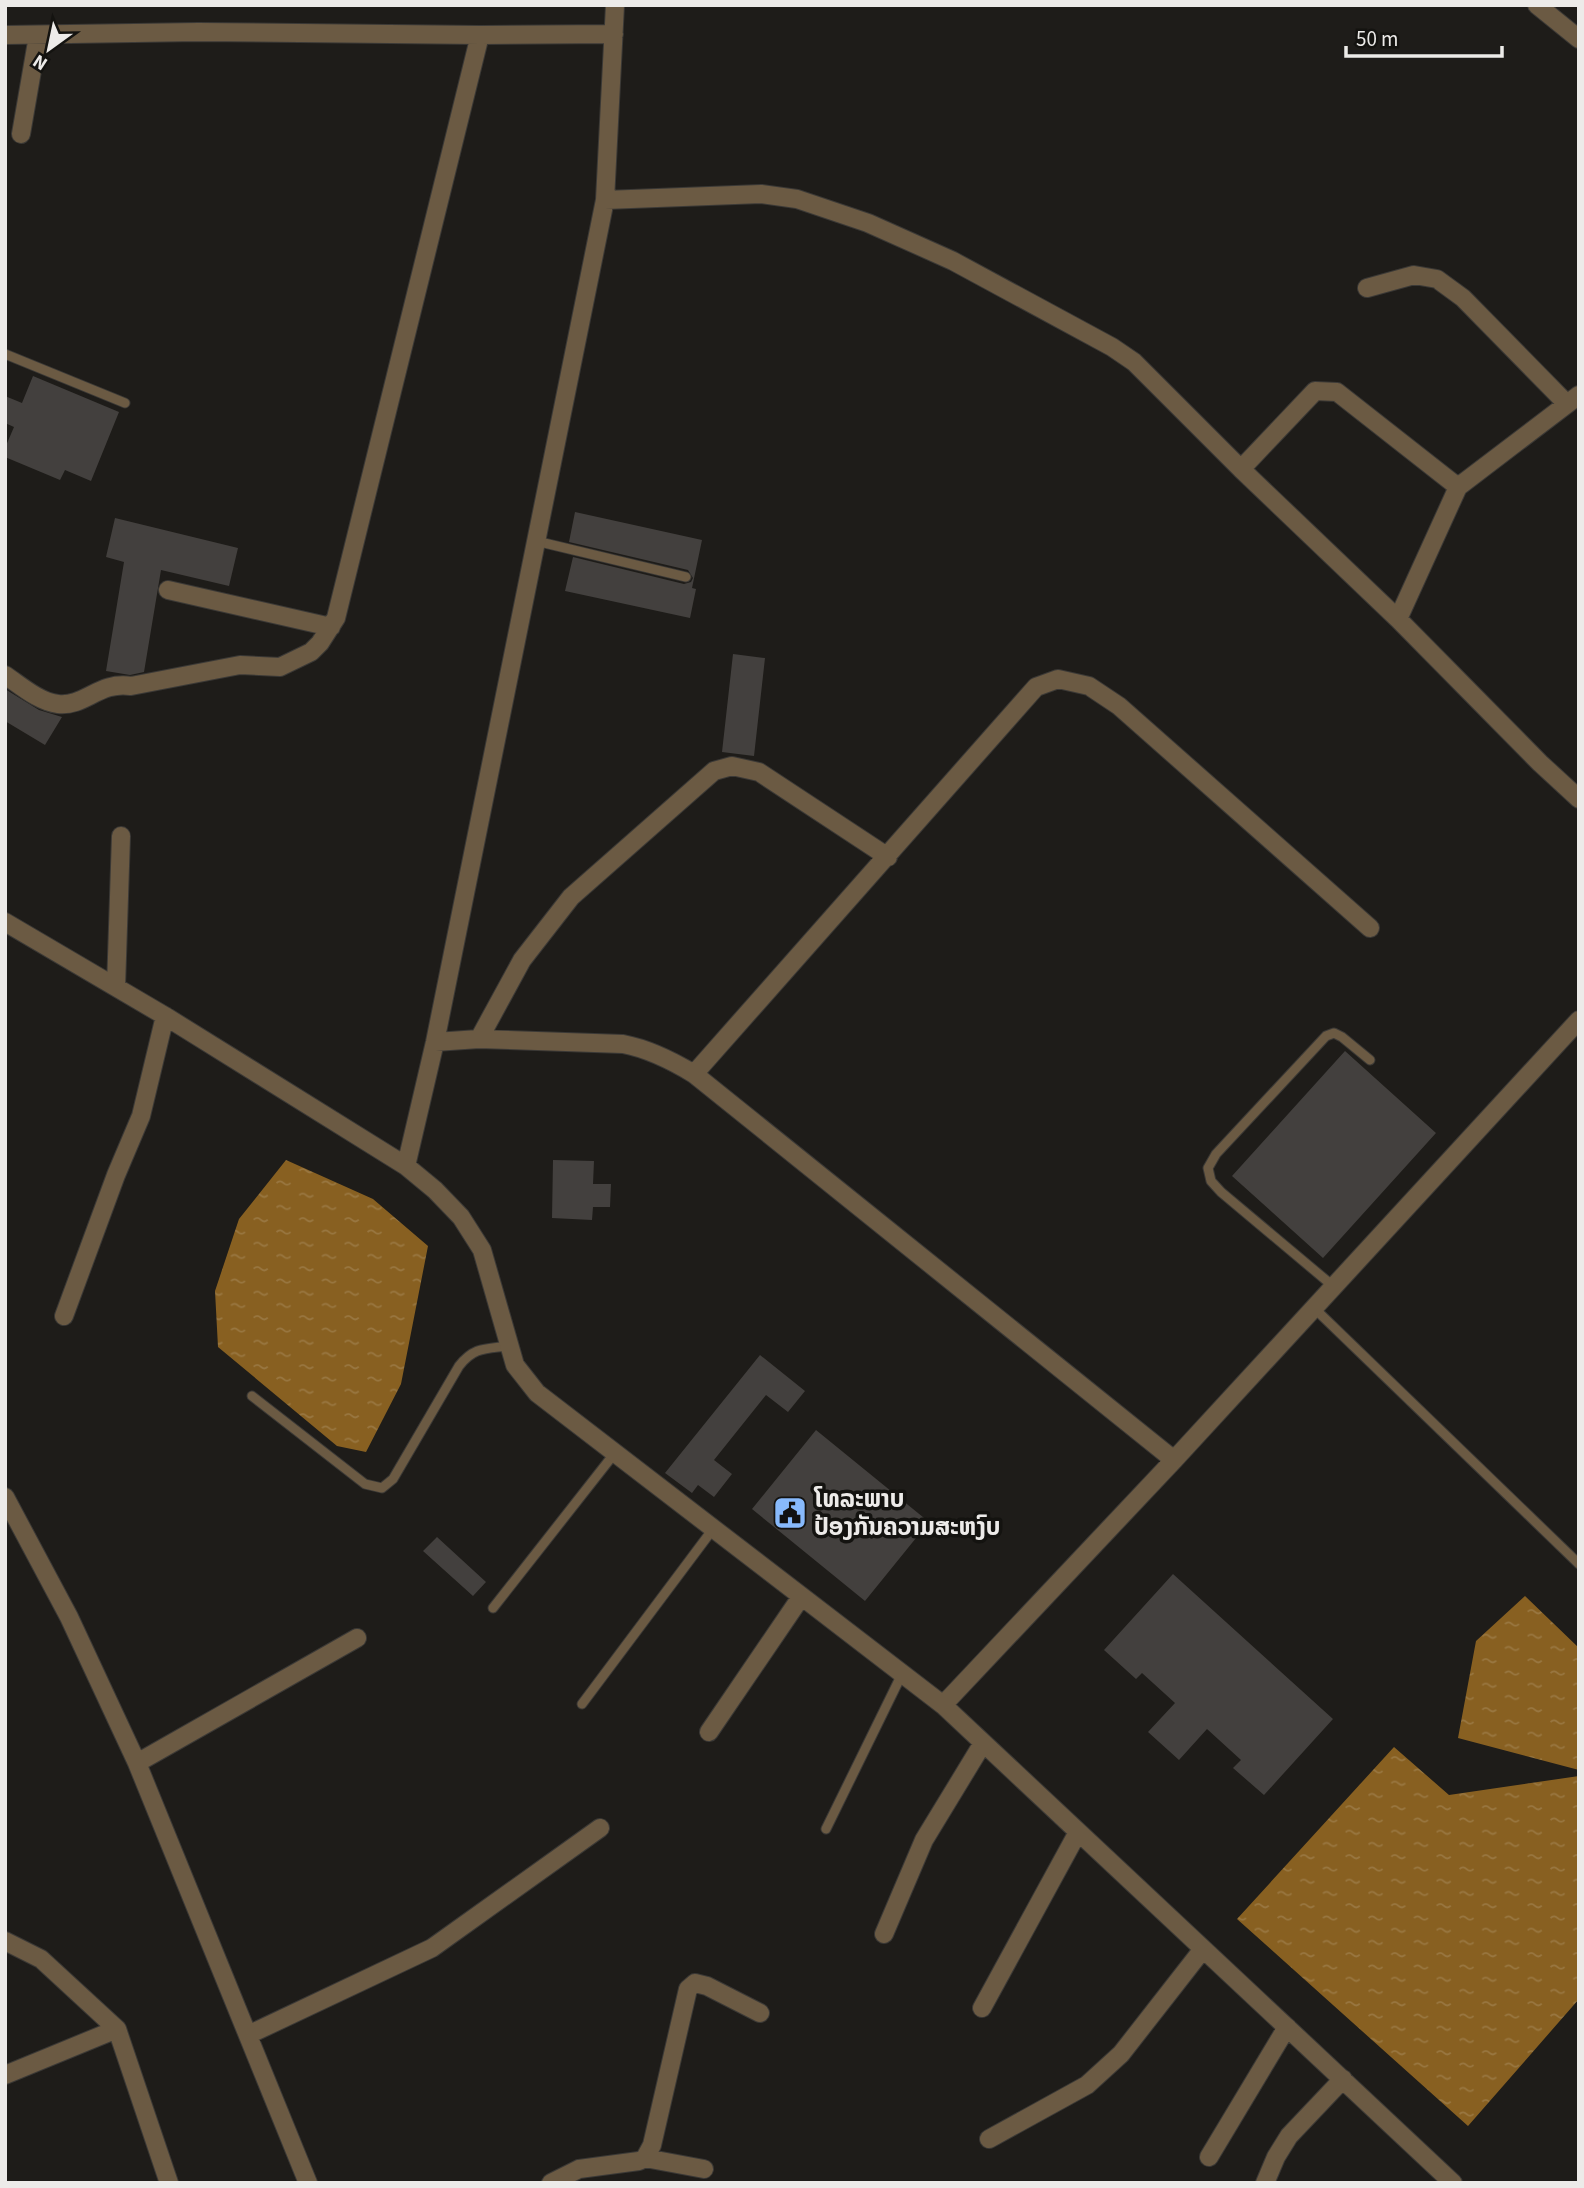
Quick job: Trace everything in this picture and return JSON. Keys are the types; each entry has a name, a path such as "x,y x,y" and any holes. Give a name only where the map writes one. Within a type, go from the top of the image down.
{"street":[{"path":"406,1166 435,1042 605,200 615,5"},
{"path":"1537,5 1579,38"},
{"path":"5,35 198,32 614,34"},
{"path":"5,675 55,704 70,704 108,686 119,684 131,687 240,665 280,667 311,652 331,627 336,618 480,35"},
{"path":"21,134 38,36"},
{"path":"605,200 761,194 797,199 868,223 953,261 1112,347 1134,362 1579,799"},
{"path":"1367,288 1414,275 1425,275 1444,283 1573,400 1458,488 1398,619"},
{"path":"1241,469 1315,391 1324,390 1337,392 1458,488"},
{"path":"168,590 331,627"},
{"path":"694,1074 1036,687 1058,679 1089,686 1119,706 1370,928"},
{"path":"479,1039 522,960 571,897 714,771 732,766 759,772 887,857"},
{"path":"117,987 121,836"},
{"path":"5,922 165,1016 406,1166 435,1189 461,1217 482,1250 515,1365 537,1393 943,1705 1453,2183"},
{"path":"64,1316 116,1175 141,1116 165,1016"},
{"path":"943,1705 1174,1460 1579,1020"},
{"path":"435,1042 479,1039 623,1044 643,1048 668,1059 694,1074 1174,1460"},
{"path":"5,1497 69,1617 136,1763 308,2183"},
{"path":"709,1732 801,1597"},
{"path":"136,1763 357,1638"},
{"path":"884,1934 925,1840 983,1743"},
{"path":"248,2035 432,1948 600,1828"},
{"path":"982,2008 1078,1832"},
{"path":"5,1941 41,1959 117,2029 169,2183"},
{"path":"989,2139 1087,2085 1121,2054 1203,1949"},
{"path":"551,2183 579,2169 645,2158 652,2145 688,1989 695,1983 707,1986 760,2013"},
{"path":"1209,2157 1287,2027"},
{"path":"5,2075 117,2029"},
{"path":"1265,2183 1289,2136 1343,2079"},
{"path":"645,2158 704,2169"}],"lane":[{"path":"5,354 125,403"},
{"path":"536,541 686,577"},
{"path":"1333,1286 1221,1192 1211,1181 1208,1168 1216,1154 1326,1036 1334,1033 1342,1037 1370,1060"},
{"path":"1313,1307 1579,1564"},
{"path":"251,1396 365,1485 382,1488 393,1479 468,1354 508,1346"},
{"path":"493,1608 614,1454"},
{"path":"582,1704 713,1529"},
{"path":"826,1829 902,1674"}],"water":[{"path":"286,1160 373,1199 428,1246 401,1384 366,1452 337,1446 218,1347 215,1291 239,1219"},
{"path":"1525,1596 1579,1648 1579,1770 1458,1738 1476,1641"},
{"path":"1394,1747 1449,1795 1579,1776 1579,1999 1468,2126 1237,1919"}],"building":[{"path":"33,376 119,412 91,481 65,470 60,480 5,457 5,448 14,427 5,423 5,396 22,403"},
{"path":"575,512 702,540 692,588 696,589 690,618 565,591 573,557 684,584 691,582 693,578 688,570 569,542"},
{"path":"115,518 238,548 229,586 161,570 144,672 130,675 106,671 124,562 106,557"},
{"path":"733,654 765,658 754,756 722,752"},
{"path":"5,689 39,710 62,717 45,745 5,721"},
{"path":"1345,1051 1436,1133 1323,1258 1232,1176"},
{"path":"553,1160 594,1161 593,1184 611,1184 610,1207 593,1207 592,1220 552,1218"},
{"path":"760,1355 805,1391 788,1412 766,1395 714,1460 732,1474 714,1497 698,1485 692,1493 665,1473"},
{"name":"ໂທລະພາບ ປ້ອງກັນຄວາມສະຫງົບ","path":"816,1430 929,1522 865,1601 752,1509"},
{"path":"437,1537 486,1582 473,1596 423,1551"},
{"path":"1173,1574 1333,1719 1264,1795 1233,1768 1241,1760 1207,1729 1179,1760 1148,1732 1175,1703 1142,1673 1136,1679 1104,1650"}],"place":[{"name":"ໂທລະພາບ ປ້ອງກັນຄວາມສະຫງົບ","path":"790,1513"}]}
